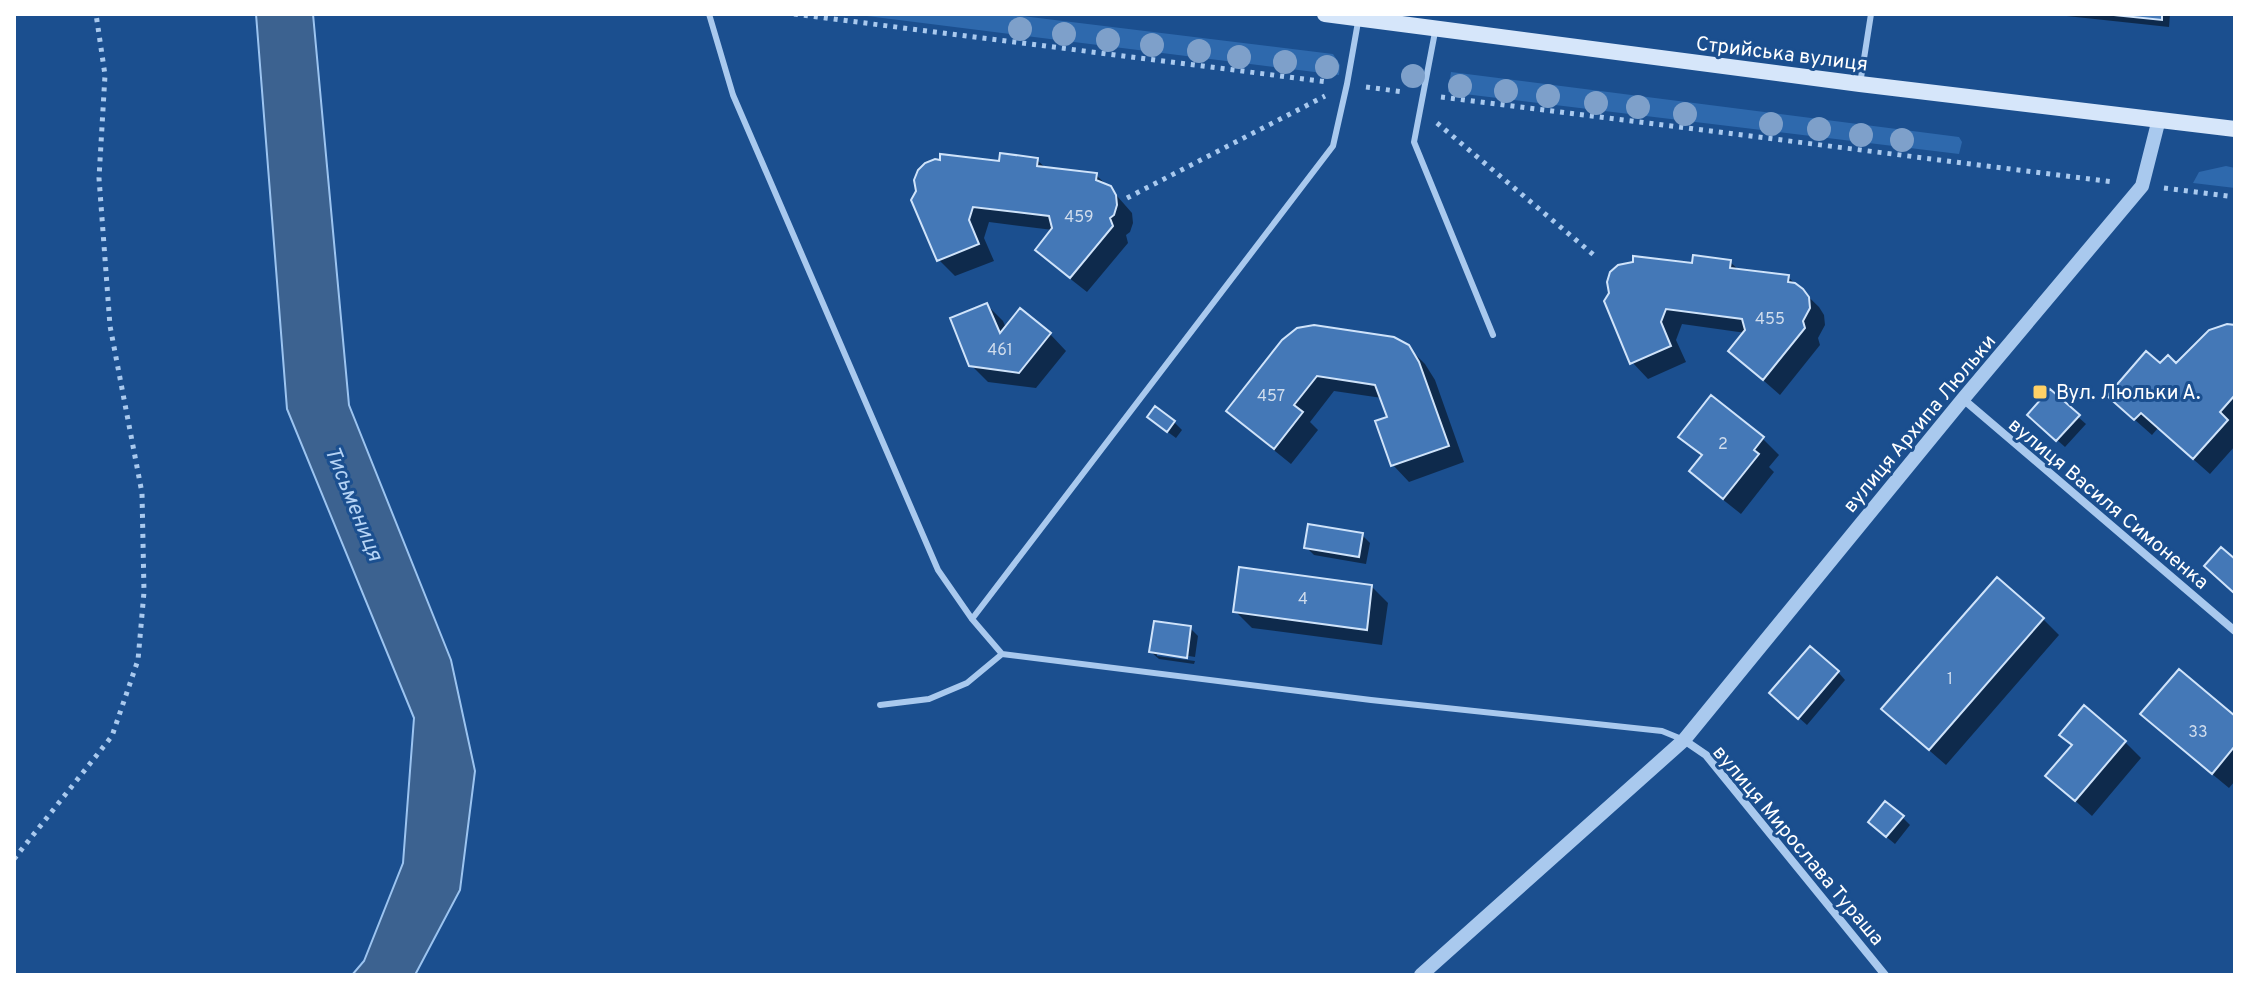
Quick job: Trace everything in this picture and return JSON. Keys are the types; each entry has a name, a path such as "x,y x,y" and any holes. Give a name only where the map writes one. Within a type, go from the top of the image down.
{"main road":[{"name":"Стрийська вулиця","path":"1325,14 2235,129"}],"street":[{"name":"вулиця Архипа Люльки","path":"1421,975 1684,740 2142,186 2159,119"},
{"name":"вулиця Василя Симоненка","path":"1963,399 2235,631"},
{"name":"вулиця Мирослава Тураша","path":"1684,740 1706,755 1885,975"}],"lane":[{"path":"709,14 733,95 938,570 972,619 1002,654 1371,700 1662,731 1684,740"},
{"path":"1860,84 1871,14"},
{"path":"972,619 1333,146 1359,18"},
{"path":"1436,28 1414,142 1493,335"},
{"path":"880,705 929,699 967,683 1002,654"}],"path":[{"path":"14,859 112,736 138,660 144,592 142,493 110,326 99,178 105,75 96,14"},
{"path":"794,14 2235,197"},
{"path":"1127,198 1347,84"},
{"path":"1421,110 1595,256"}],"shaded area":[{"path":"851,14 1006,14 1333,54 1340,65 1339,75"},
{"path":"1451,72 1959,137 1962,142 1959,154 1448,92"},
{"path":"2226,166 2235,168 2235,188 2193,183 2199,172"}],"water":[{"name":"Тисьмениця","path":"256,14 313,14 349,405 451,660 475,771 460,890 415,975 352,975 364,961 403,863 414,718 287,409"}],"building":[{"path":"2104,14 2162,14 2162,20"},
{"path":"1000,153 1038,158 1037,166 1097,173 1096,180 1111,186 1117,205 1110,218 1113,226 1070,278 1035,250 1052,228 1049,216 973,207 969,220 979,244 937,261 911,200 916,191 914,180 918,170 925,163 940,160 940,154 999,161"},
{"path":"1693,255 1731,260 1730,268 1789,275 1788,282 1795,283 1809,297 1810,308 1803,321 1805,328 1763,380 1728,351 1745,330 1742,319 1666,309 1661,322 1671,346 1630,364 1604,301 1609,293 1607,282 1610,272 1618,265 1633,262 1633,256 1692,263"},
{"path":"987,303 1000,333 1020,308 1051,333 1019,373 969,366 950,318"},
{"path":"2227,324 2235,325 2235,395 2220,412 2228,420 2193,459 2141,413 2134,420 2107,396 2146,351 2160,363 2168,355 2176,363 2209,330"},
{"path":"1314,325 1394,337 1409,345 1419,362 1449,446 1391,466 1375,421 1387,417 1375,385 1317,376 1294,405 1303,412 1274,449 1226,411 1282,340 1297,328"},
{"path":"2050,389 2080,415 2056,441 2027,415"},
{"path":"1711,395 1764,437 1754,450 1759,454 1723,499 1689,471 1702,455 1678,437"},
{"path":"1155,406 1175,421 1167,432 1147,417"},
{"path":"1308,524 1363,533 1359,557 1304,548"},
{"path":"2221,547 2235,559 2233,592 2204,566"},
{"path":"1239,567 1372,585 1367,630 1233,612"},
{"path":"1997,577 2044,618 1929,750 1881,709"},
{"path":"1154,621 1191,626 1187,658 1149,652"},
{"path":"1810,646 1839,671 1798,719 1769,693"},
{"path":"2179,669 2235,716 2235,746 2212,774 2140,714"},
{"path":"2084,705 2126,741 2075,801 2045,776 2072,745 2059,735"},
{"path":"1885,801 1904,816 1886,837 1868,822"}],"place":[{"name":"Вул. Люльки А.","path":"2040,392"}]}
